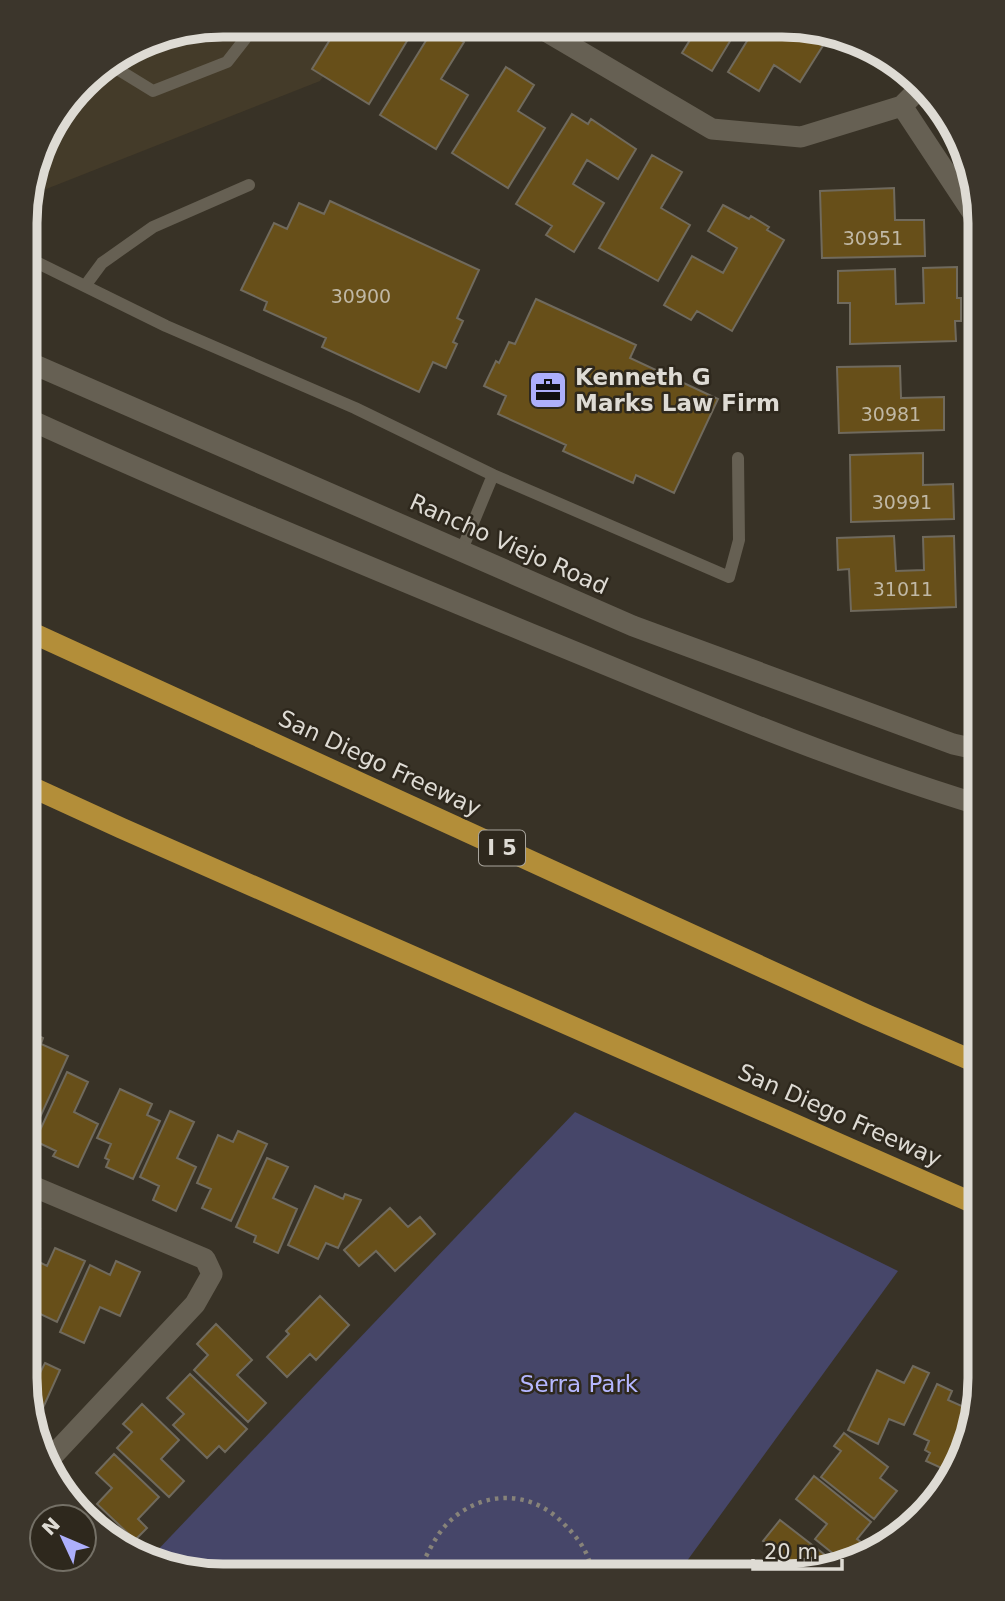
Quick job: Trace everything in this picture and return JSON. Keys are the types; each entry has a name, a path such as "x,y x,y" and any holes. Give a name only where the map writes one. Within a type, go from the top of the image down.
{"highway":[{"name":"San Diego Freeway","path":"37,635 968,1059"},
{"name":"San Diego Freeway","path":"37,789 968,1201"}],"main road":[{"path":"556,37 712,129 801,137 902,106 915,93"},
{"path":"902,106 967,203"},
{"name":"Rancho Viejo Road","path":"37,366 633,626 968,747"},
{"path":"37,423 185,490 707,706 830,754 968,801"},
{"path":"37,1189 205,1259 212,1275 195,1304 54,1455"}],"lane":[{"path":"118,70 153,91 228,62 245,39 242,37"},
{"path":"85,286 102,263 153,227 249,185"},
{"path":"37,262 166,326 355,408 493,475 729,576 739,540 738,458"},
{"path":"461,552 493,475"}],"path":[{"path":"422,1564 446,1525 463,1512 483,1503 511,1497 540,1505 560,1519 584,1549 588,1564"}],"shaded area":[{"path":"350,37 320,81 40,192 56,141 75,110 91,91 110,75 152,51 199,38"}],"green space":[{"name":"Serra Park","path":"575,1112 898,1271 685,1564 223,1564 199,1563 156,1551"}],"building":[{"path":"332,37 409,37 369,104 312,69"},
{"path":"428,37 455,37 464,42 441,79 468,95 436,149 380,115"},
{"path":"692,37 733,37 712,71 682,53"},
{"path":"749,37 806,38 825,42 800,82 774,65 759,91 728,72"},
{"path":"506,67 534,85 518,111 545,128 508,188 452,153"},
{"path":"572,114 588,124 591,119 636,149 618,179 587,160 573,184 604,203 574,252 546,235 552,226 516,204"},
{"path":"652,155 682,172 661,208 690,225 658,281 599,248"},
{"path":"894,188 895,220 924,220 925,256 822,258 820,191"},
{"path":"330,201 479,270 457,318 463,321 453,342 457,344 446,368 433,362 419,392 322,347 326,338 264,310 267,302 241,290 274,223 287,229 299,203 324,214"},
{"path":"723,205 749,219 751,216 784,240 732,331 697,311 691,320 664,305 692,256 723,273 737,248 708,231"},
{"path":"957,267 957,298 961,298 961,321 955,321 956,341 850,344 850,303 838,303 838,271 895,269 896,304 924,303 923,268"},
{"path":"536,299 636,345 630,358 718,399 674,493 636,475 633,483 563,451 566,445 498,414 506,396 484,386 509,342 515,344"},
{"path":"900,366 901,398 944,397 944,430 839,433 837,367"},
{"path":"923,453 923,485 953,484 954,519 851,522 850,455"},
{"path":"894,536 896,571 924,570 923,537 954,536 956,607 851,611 849,569 838,570 837,538"},
{"path":"37,1035 43,1038 41,1044 68,1056 37,1124"},
{"path":"67,1072 88,1082 74,1112 98,1124 78,1167 53,1156 56,1151 37,1142"},
{"path":"120,1089 152,1104 147,1115 160,1121 133,1179 106,1167 109,1160 105,1158 111,1144 97,1138"},
{"path":"170,1111 194,1122 177,1158 196,1167 176,1211 153,1200 159,1186 140,1177"},
{"path":"238,1131 267,1144 231,1221 202,1208 211,1189 197,1183 218,1135 233,1142"},
{"path":"267,1158 288,1167 273,1198 297,1209 278,1253 254,1242 256,1236 236,1227"},
{"path":"315,1186 343,1199 345,1194 361,1200 338,1248 326,1243 318,1259 288,1245"},
{"path":"390,1208 408,1227 420,1217 435,1234 395,1271 376,1251 359,1266 344,1250"},
{"path":"55,1248 85,1261 57,1322 37,1312 37,1261 47,1266"},
{"path":"116,1261 140,1272 120,1316 100,1307 84,1343 60,1332 90,1265 110,1275"},
{"path":"320,1296 349,1325 316,1360 310,1354 287,1377 267,1357 289,1334 286,1331"},
{"path":"216,1324 252,1360 237,1375 266,1403 248,1422 194,1370 208,1355 197,1344"},
{"path":"45,1363 60,1370 40,1414 37,1372 40,1373"},
{"path":"913,1366 929,1373 904,1425 889,1419 878,1444 848,1430 877,1370 904,1383"},
{"path":"190,1374 247,1429 225,1452 219,1446 207,1458 173,1425 184,1414 167,1398"},
{"path":"937,1384 952,1391 948,1400 966,1408 958,1438 944,1469 926,1461 930,1453 925,1450 929,1441 914,1434"},
{"path":"142,1404 179,1440 161,1459 184,1481 169,1497 117,1448 132,1432 123,1424"},
{"path":"844,1433 888,1467 880,1478 897,1491 874,1519 821,1477 841,1451 834,1446"},
{"path":"114,1454 159,1497 138,1519 147,1528 135,1540 98,1505 112,1488 96,1473"},
{"path":"814,1476 871,1522 857,1539 865,1545 836,1556 815,1539 827,1524 796,1499"},
{"path":"780,1520 829,1558 791,1564 763,1541"}],"place":[{"name":"Kenneth G Marks Law Firm","path":"548,390"}]}
